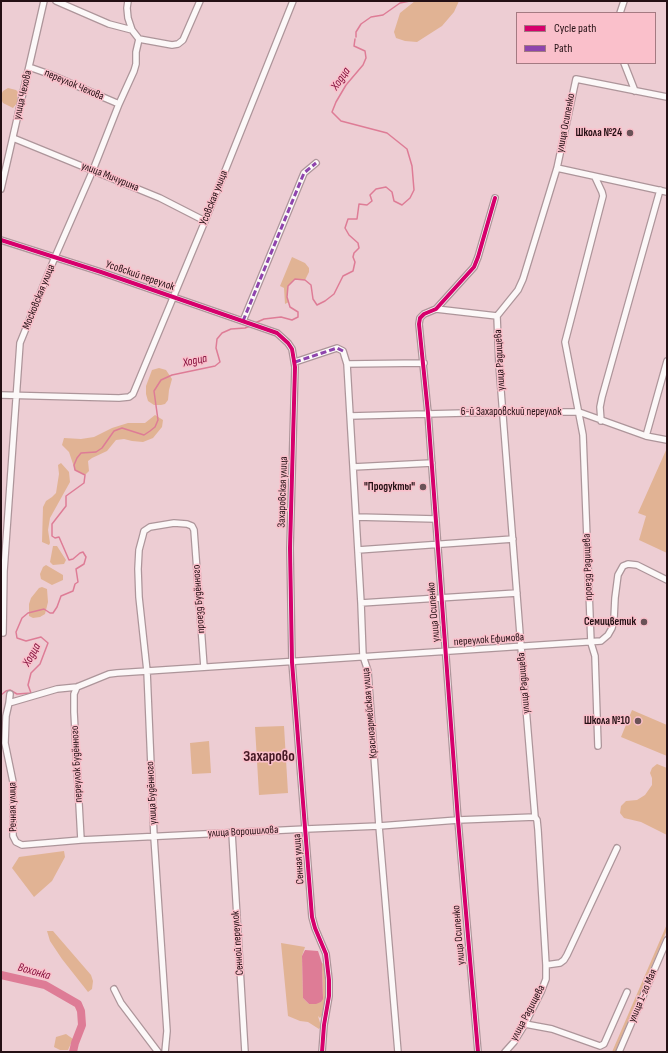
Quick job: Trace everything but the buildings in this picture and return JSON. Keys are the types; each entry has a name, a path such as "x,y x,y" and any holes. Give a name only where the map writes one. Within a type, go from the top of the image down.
{"street":[{"name":"улица Чехова","path":"1,189 44,1"},
{"path":"56,1 109,24 132,30"},
{"path":"128,1 128,18 132,30 139,40 172,45 178,44 183,40 188,32 200,1"},
{"name":"Усовская улица","path":"16,396 119,398 129,397 133,394 205,221 293,1"},
{"path":"620,12 624,1"},
{"name":"Московская улица","path":"3,632 3,571 20,343 134,71 139,40"},
{"path":"624,64 635,91 667,97"},
{"name":"переулок Чехова","path":"29,67 119,104"},
{"name":"улица Осипенко","path":"497,316 518,290 523,279 557,168 576,79 635,91"},
{"name":"улица Мичурина","path":"13,138 160,198 205,221"},
{"path":"246,322 304,173 316,163"},
{"path":"557,168 667,192"},
{"name":"проезд Радищева","path":"595,177 603,196 565,342 583,435 591,643 595,656 598,746"},
{"path":"601,421 600,407 602,397 660,190"},
{"name":"улица Осипенко","path":"478,1052 458,820 424,363 419,324 420,318 424,314 436,309 474,267 478,258 495,198"},
{"name":"Усовский переулок","path":"1,240 273,331"},
{"name":"улица Радищева","path":"436,309 497,316 499,365 521,647 535,817 537,820 538,830 546,965 546,979 525,1024 514,1042 505,1052"},
{"name":"Захаровская улица","path":"273,331 288,343 292,349 295,362 290,548 292,662"},
{"name":"Красноармейская улица","path":"295,362 337,348 343,351 347,364 363,656 368,671 379,826 398,1052"},
{"path":"646,436 667,361"},
{"path":"347,364 424,363"},
{"path":"1,395 16,396"},
{"name":"6-й Захаровский переулок","path":"350,416 428,413 579,412 646,436 667,440"},
{"path":"353,467 432,463"},
{"path":"356,517 436,519"},
{"name":"улица Будённого","path":"165,1052 167,1031 154,837 146,671 139,597 139,550 142,535 144,531 150,527 159,525 187,524 192,526 194,530"},
{"name":"проезд Будённого","path":"194,530 204,668"},
{"path":"358,550 513,539"},
{"path":"591,643 601,641 608,635 612,628 618,575 623,566 628,564 637,565 667,580"},
{"path":"361,603 517,593"},
{"name":"переулок Ефимова","path":"9,703 57,689 77,687 109,674 363,656 591,643"},
{"name":"Сенная улица","path":"292,662 312,917 326,954 330,980 322,1052"},
{"name":"переулок Будённого","path":"77,687 74,694 74,712 81,840"},
{"name":"Речная улица","path":"10,694 6,716 5,744 14,782 13,836 16,842 22,845"},
{"name":"улица Ворошилова","path":"22,845 81,840 535,817"},
{"name":"Сенной переулок","path":"232,833 245,1052"},
{"path":"546,965 560,963 564,960 617,848"},
{"name":"улица 1-го Мая","path":"619,1052 667,940"},
{"path":"114,989 121,1003 158,1052"},
{"path":"525,1024 552,1029 600,1046 604,1044 627,992"}],"shaded area":[{"path":"415,1 459,1 454,12 442,26 417,42 405,41 396,38 394,32 400,13"},
{"path":"8,88 18,92 17,103 13,108 3,103 1,99 3,91"},
{"path":"292,257 305,263 309,268 309,272 305,280 295,279 288,286 287,297 289,302 285,304 284,288 280,286"},
{"path":"159,368 166,370 172,379 168,400 165,404 154,405 148,401 146,386 152,370"},
{"path":"155,415 163,420 162,427 153,438 143,442 124,439 116,440 107,451 88,461 89,471 85,475 75,470 69,452 62,445 64,438 81,439 94,437 112,428 128,423 145,423"},
{"path":"667,448 667,553 639,540 646,516 638,513"},
{"path":"61,463 69,472 70,482 50,518 48,530 49,545 42,542 43,507 46,501 56,493 59,474 58,465"},
{"path":"53,546 57,546 66,560 64,564 53,565 50,562"},
{"path":"46,565 63,575 63,580 52,585 41,579 40,574 43,567"},
{"path":"42,587 47,589 48,602 45,614 40,617 33,618 29,616 29,604 31,598 39,588"},
{"path":"632,710 667,725 667,756 621,737"},
{"path":"284,726 288,793 259,795 255,727"},
{"path":"209,741 211,773 192,774 190,743"},
{"path":"657,764 667,768 667,835 641,822 624,818 620,813 621,806 626,801 637,800 645,795 652,785 650,773 652,768"},
{"path":"64,851 65,857 52,881 34,897 12,868 19,857"},
{"path":"667,924 667,930 615,1052 612,1052"},
{"path":"47,931 53,931 91,975 93,981 92,989 88,992 62,959 50,941"},
{"path":"281,943 305,947 302,956 303,998 309,1004 321,1002 323,994 322,963 324,964 326,992 322,1015 320,1018 318,1016 321,1026 319,1029 308,1022 300,1021 288,1016"},
{"path":"305,950 318,951 322,963 323,999 321,1002 316,1004 309,1004 303,998 302,956"},
{"path":"66,1034 73,1039 68,1050 60,1050 54,1047 56,1037"}],"waterway":[{"name":"Ходца","path":"356,37 356,32 361,24 371,17 383,15 400,3 410,1"},
{"name":"Ходца","path":"255,323 264,319 281,317 292,320 298,317 298,312 290,307 287,297 288,286 295,279 305,280 311,285 313,299 317,305 334,294 343,276 353,271 355,262 353,257 354,253 359,248 358,243 349,235 345,228 348,219 357,219 359,204 367,205 372,201 370,195 376,189 386,187 392,192 394,201 402,205 410,198 414,190 412,166 407,149 387,133 341,121 332,112 346,85 363,65 366,58 365,51 354,46 355,39"},
{"name":"Ходца","path":"1,695 10,690 17,694 31,693 28,685 31,673 40,664 48,643 41,637 26,641 17,638 16,632 22,618 28,613 44,609 50,613 53,613 61,596 73,591 75,584 78,582 76,569 84,564 86,557 83,552 69,560 59,537 55,538 52,536 52,524 66,506 66,496 84,483 85,475 75,470 74,465 77,458 81,453 96,452 102,448 114,431 122,428 144,435 150,431 155,427 158,420 154,391 161,380 172,375 215,366 220,362 216,348 217,339 222,333 231,329 250,326"},
{"name":"Вохонка","path":"1,975 45,985 78,1004 81,1011 82,1025 73,1052"}],"marked path":[{"path":"243,321 304,173 316,163"},
{"path":"295,362 337,348 343,351"}],"cycle path":[{"path":"478,1052 458,820 428,413 419,324 420,318 424,314 436,309 474,267 495,198"},
{"path":"1,240 101,272 277,333 292,349 295,367 290,548 292,662 312,917 326,954 329,980 329,996 324,1025 322,1052"}],"place":[{"name":"Школа №24","path":"630,133"},
{"name":"\"Продукты\"","path":"423,487"},
{"name":"Семицветик","path":"644,622"},
{"name":"Школа №10","path":"638,721"}],"district":[{"name":"Захарово","path":"269,757"}]}
